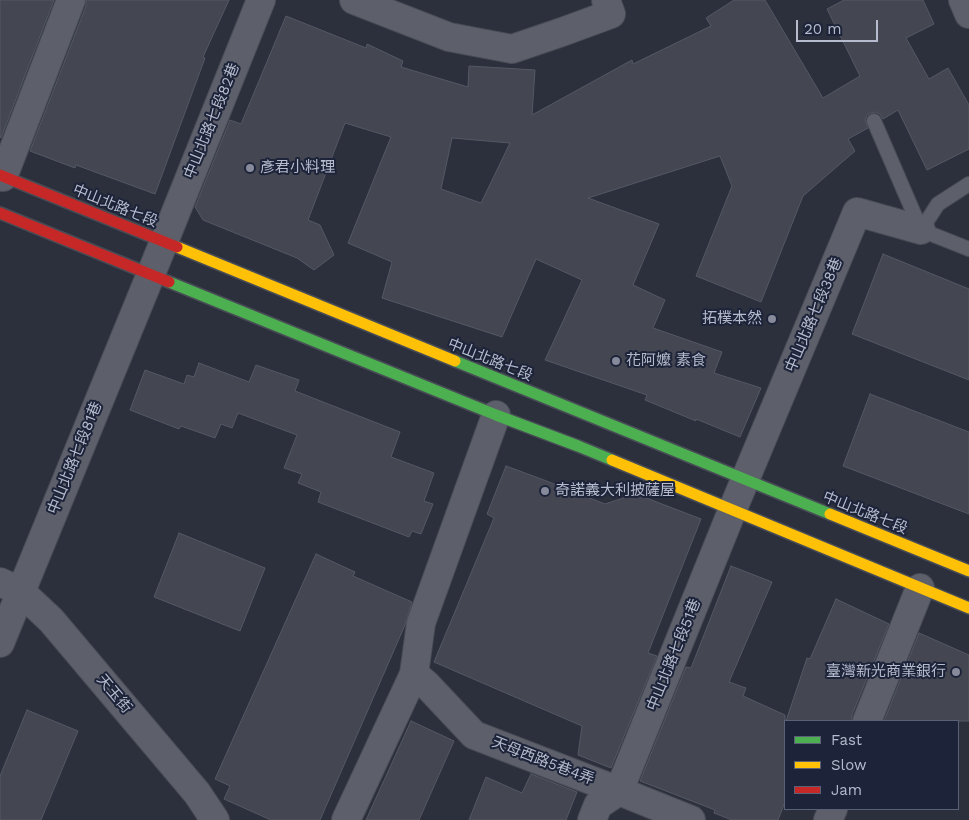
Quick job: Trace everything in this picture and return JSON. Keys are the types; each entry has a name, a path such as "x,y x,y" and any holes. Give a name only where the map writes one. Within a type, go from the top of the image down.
{"main road":[{"name":"中山北路七段","path":"2,176 969,571"},
{"path":"0,213 578,446 969,608"}],"street":[{"path":"2,176 71,0"},
{"name":"中山北路七段82巷","path":"151,274 261,0"},
{"path":"354,0 449,37 512,49 611,14 606,0"},
{"path":"964,0 969,14"},
{"name":"中山北路七段38巷","path":"744,480 857,212 922,230"},
{"name":"中山北路七段81巷","path":"0,643 10,587 151,274"},
{"path":"346,820 414,674 421,624 496,414"},
{"name":"中山北路七段51巷","path":"619,791 744,480"},
{"name":"天玉街","path":"10,587 51,620 197,793 214,820"},
{"path":"867,720 920,588"},
{"name":"天母西路5巷4弄","path":"414,674 427,685 474,735 691,820"},
{"path":"592,820 598,805 619,791"}],"lane":[{"path":"874,121 922,230 969,249"},
{"path":"922,230 938,204 969,184"}],"building":[{"path":"0,0 54,0 1,138 0,137"},
{"path":"86,0 229,0 203,57 205,58 155,194 76,165 75,168 30,151 86,6"},
{"path":"734,0 765,0 823,98 860,76 827,9 844,0 923,0 934,24 906,38 929,79 948,68 969,105 969,149 927,170 898,110 883,119 880,114 875,112 867,115 865,120 868,128 848,139 855,151 803,196 761,302 696,276 732,186 720,156 588,198 659,224 633,285 665,300 653,328 722,352 714,373 761,388 740,437 645,400 647,395 545,360 582,280 536,259 502,337 382,298 392,262 348,243 391,137 345,123 308,220 320,225 334,255 314,270 297,258 203,220 195,207 230,120 241,124 286,16 366,48 367,44 403,61 401,67 468,87 469,66 535,70 532,115 632,60 633,64 711,26 706,18","holes":["452,138 510,143 481,203 441,189"]},
{"path":"883,254 969,289 969,380 852,334"},
{"path":"199,363 249,382 256,365 299,380 295,391 400,432 391,457 434,473 424,501 433,504 421,534 412,531 409,537 318,502 321,492 298,483 302,474 284,468 297,435 238,413 232,428 221,424 215,438 181,426 179,429 130,410 145,370 184,384 187,375 194,377"},
{"path":"870,394 969,432 969,514 843,466"},
{"path":"506,466 605,504 636,494 701,519 648,653 657,656 611,768 578,755 582,726 434,662 494,518 487,514"},
{"path":"179,533 265,568 240,631 154,597"},
{"path":"316,554 355,572 353,576 412,602 405,625 320,820 271,820 224,799 230,786 215,779"},
{"path":"731,566 772,582 729,682 746,688 743,696 785,715 784,805 778,820 732,820 714,813 715,810 640,781 686,667 691,668"},
{"path":"836,599 889,624 852,715 852,720 786,720 807,658 810,659"},
{"path":"919,633 969,655 969,721 884,720"},
{"path":"27,710 78,731 41,820 0,820 0,776"},
{"path":"411,721 454,741 419,820 366,820"},
{"path":"531,774 577,792 566,820 469,820 486,777 522,793"}],"traffic: fast":[{"path":"169,282 612,460"},
{"path":"455,361 830,514"}],"traffic: slow":[{"path":"177,247 455,361"},
{"path":"612,460 969,608"},
{"path":"830,514 969,571"}],"traffic: jam":[{"path":"0,175 177,247"},
{"path":"0,213 169,282"}],"place":[{"name":"彥君小料理","path":"250,168"},
{"name":"拓樸本然","path":"772,319"},
{"name":"花阿嬤 素食","path":"616,361"},
{"name":"奇諾義大利披薩屋","path":"545,491"},
{"name":"臺灣新光商業銀行","path":"956,672"}]}
